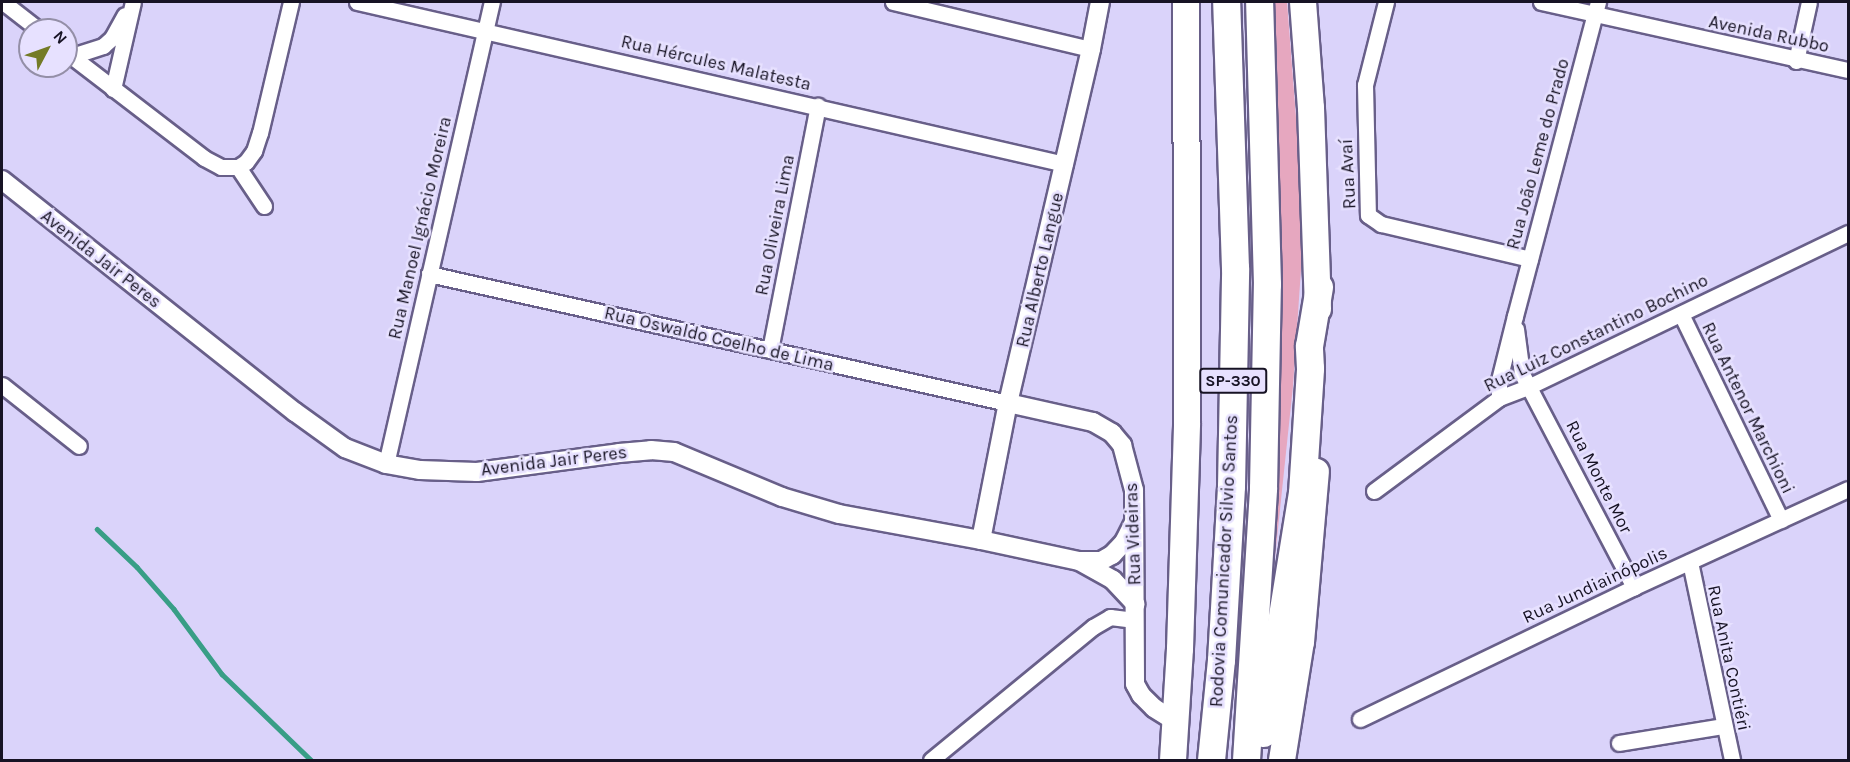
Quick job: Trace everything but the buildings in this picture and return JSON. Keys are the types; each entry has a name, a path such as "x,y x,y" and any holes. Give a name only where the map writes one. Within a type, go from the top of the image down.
{"highway":[{"path":"1173,760 1187,423 1186,2"},
{"name":"Rodovia Comunicador Silvio Santos","path":"1211,760 1221,660 1231,486 1234,314 1226,2"},
{"name":"Rodovia Comunicador Silvio Santos","path":"1246,760 1263,488 1267,284 1259,2"},
{"path":"1282,760 1301,642 1316,482 1319,287 1311,108 1303,2"},
{"path":"1259,760 1302,492 1310,368 1309,346 1319,287"},
{"path":"1176,722 1186,741 1185,760"}],"street":[{"path":"3,2 24,18"},
{"path":"78,52 97,49 112,38 132,2"},
{"path":"113,89 132,2"},
{"path":"78,61 204,158 221,167 238,167 254,151 260,133 291,2"},
{"name":"Rua Hércules Malatesta","path":"357,2 1065,164"},
{"name":"Rua Manoel Ignácio Moreira","path":"386,464 492,2"},
{"path":"893,2 1091,49"},
{"name":"Rua Alberto Langue","path":"981,540 1008,403 1065,164 1100,2"},
{"name":"Rua Avaí","path":"1386,2 1365,85 1368,215 1381,224 1530,259"},
{"name":"Avenida Rubbo","path":"1541,2 1596,8 1796,61 1848,70"},
{"path":"1796,61 1809,2"},
{"name":"Rua João Leme do Prado","path":"1499,398 1499,380 1596,8"},
{"name":"Rua Oliveira Lima","path":"770,350 818,106"},
{"path":"238,167 264,206"},
{"name":"Avenida Jair Peres","path":"2,180 295,412 345,448 386,464 420,470 477,472 619,453 651,450 674,452 782,497 839,514 1079,561 1101,561 1112,555 1124,542 1136,519"},
{"name":"Rua Luiz Constantino Bochino","path":"1374,491 1499,398 1530,386 1848,233"},
{"name":"Rua Oswaldo Coelho de Lima","path":"429,274 1008,403"},
{"name":"Rua Antenor Marchioni","path":"1681,314 1781,520"},
{"name":"Rua João Leme do Prado","path":"1515,316 1522,374 1530,386"},
{"path":"2,385 79,446"},
{"name":"Rua Monte Mor","path":"1530,386 1634,586"},
{"name":"Rua Videiras","path":"1008,403 1093,422 1112,433 1122,445 1134,490 1135,612"},
{"name":"Rua Jundiainópolis","path":"1360,719 1634,586 1848,489"},
{"name":"Avenida Jair Peres","path":"1079,561 1113,580 1135,612"},
{"name":"Rua Anita Contiéri","path":"1690,562 1732,760"},
{"path":"931,760 1093,627 1110,617 1135,612 1135,684 1141,695 1154,708 1176,722"},
{"path":"1619,743 1723,726"}],"shaded area":[{"path":"1268,2 1287,2 1299,156 1302,255 1293,386 1275,557 1270,542"}],"waterway":[{"path":"97,529 137,567 174,609 222,674 311,760"}]}
